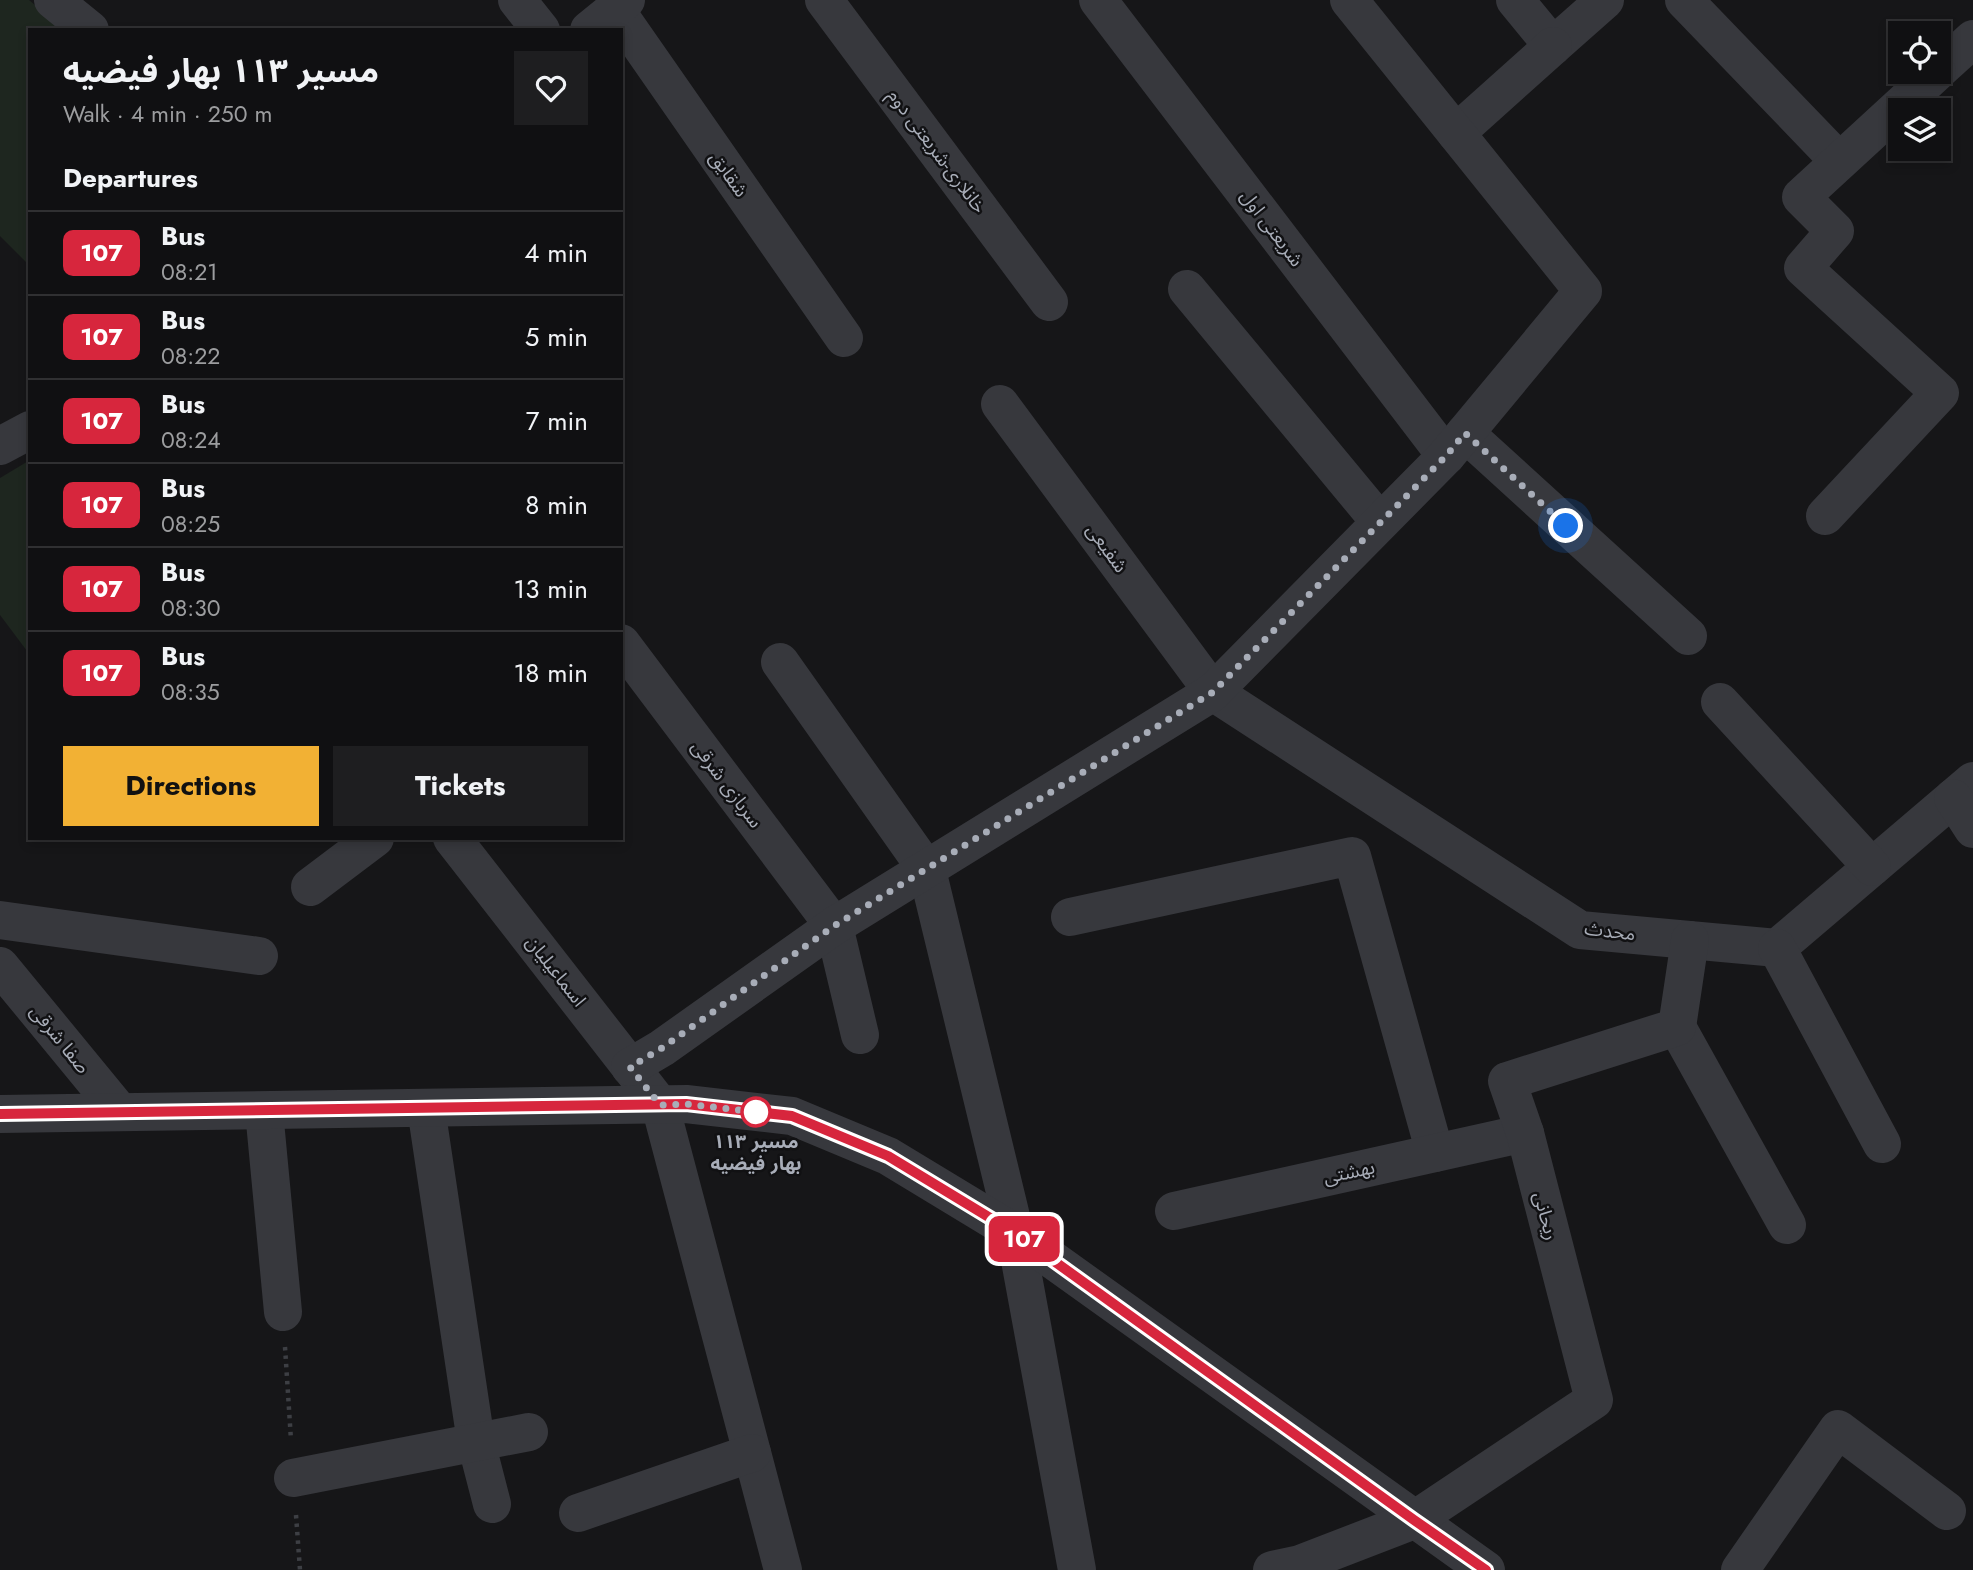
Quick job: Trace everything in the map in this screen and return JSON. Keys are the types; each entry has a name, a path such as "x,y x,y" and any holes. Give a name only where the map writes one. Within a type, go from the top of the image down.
{"street":[{"path":"53,0 88,28"},
{"path":"517,0 539,28"},
{"name":"خانلاری-شریعتی دوم","path":"824,0 1049,302"},
{"name":"شریعتی اول","path":"1098,0 1455,444 1688,636"},
{"path":"630,1067 662,1048 834,926 1213,692 1455,444 1583,292 1349,0"},
{"path":"1515,0 1553,46"},
{"path":"1457,133 1605,0"},
{"path":"1684,0 1839,162"},
{"name":"شقایق","path":"610,13 621,28"},
{"name":"شقایق","path":"623,31 844,338"},
{"path":"1951,59 1973,39"},
{"path":"1825,516 1940,393 1803,268 1835,231 1801,197 1924,84"},
{"path":"1187,289 1380,522"},
{"name":"شفیعی","path":"1000,404 1213,692"},
{"path":"0,446 28,431"},
{"name":"سربازی شرقی","path":"623,648 834,926"},
{"path":"780,662 927,870 1015,1233 1077,1570"},
{"name":"محدث","path":"1213,692 1580,930 1777,948"},
{"path":"1720,702 1872,867"},
{"path":"1882,1144 1777,948 1872,867 1966,802"},
{"path":"310,887 372,840"},
{"name":"اسماعیلیان","path":"454,840 660,1105"},
{"path":"1070,917 1352,856 1435,1153"},
{"path":"0,920 259,956"},
{"path":"834,926 860,1035"},
{"path":"1690,940 1676,1027 1787,1225"},
{"name":"صفا شرقی","path":"0,965 120,1112"},
{"name":"ریحانی","path":"1414,1520 1594,1400 1524,1133 1507,1081 1676,1027"},
{"path":"0,1114 686,1104 792,1116 888,1156 1015,1233 1486,1570"},
{"path":"660,1105 783,1570"},
{"path":"426,1108 476,1443 492,1504"},
{"path":"264,1111 283,1312"},
{"name":"بهشتی","path":"1174,1211 1524,1133"},
{"path":"1740,1570 1838,1429 1947,1511"},
{"path":"293,1478 529,1432"},
{"path":"578,1513 752,1453"},
{"path":"1272,1570 1300,1564 1414,1520"}],"shaded area":[{"path":"0,0 29,0 62,28 28,28 28,264 0,236"},
{"path":"28,461 28,652 0,615 0,478"}],"bus line":[{"name":"107","path":"0,1114 686,1104 792,1116 888,1156 1015,1233 1486,1570"}],"place":[{"name":"مسیر ۱۱۳ بهار فیضیه","path":"756,1112"}],"route":[{"path":"756,1112 766,1113 686,1104 660,1105 630,1067 662,1048 834,926 1213,692 1446,456 1465,433 1566,526"}]}
